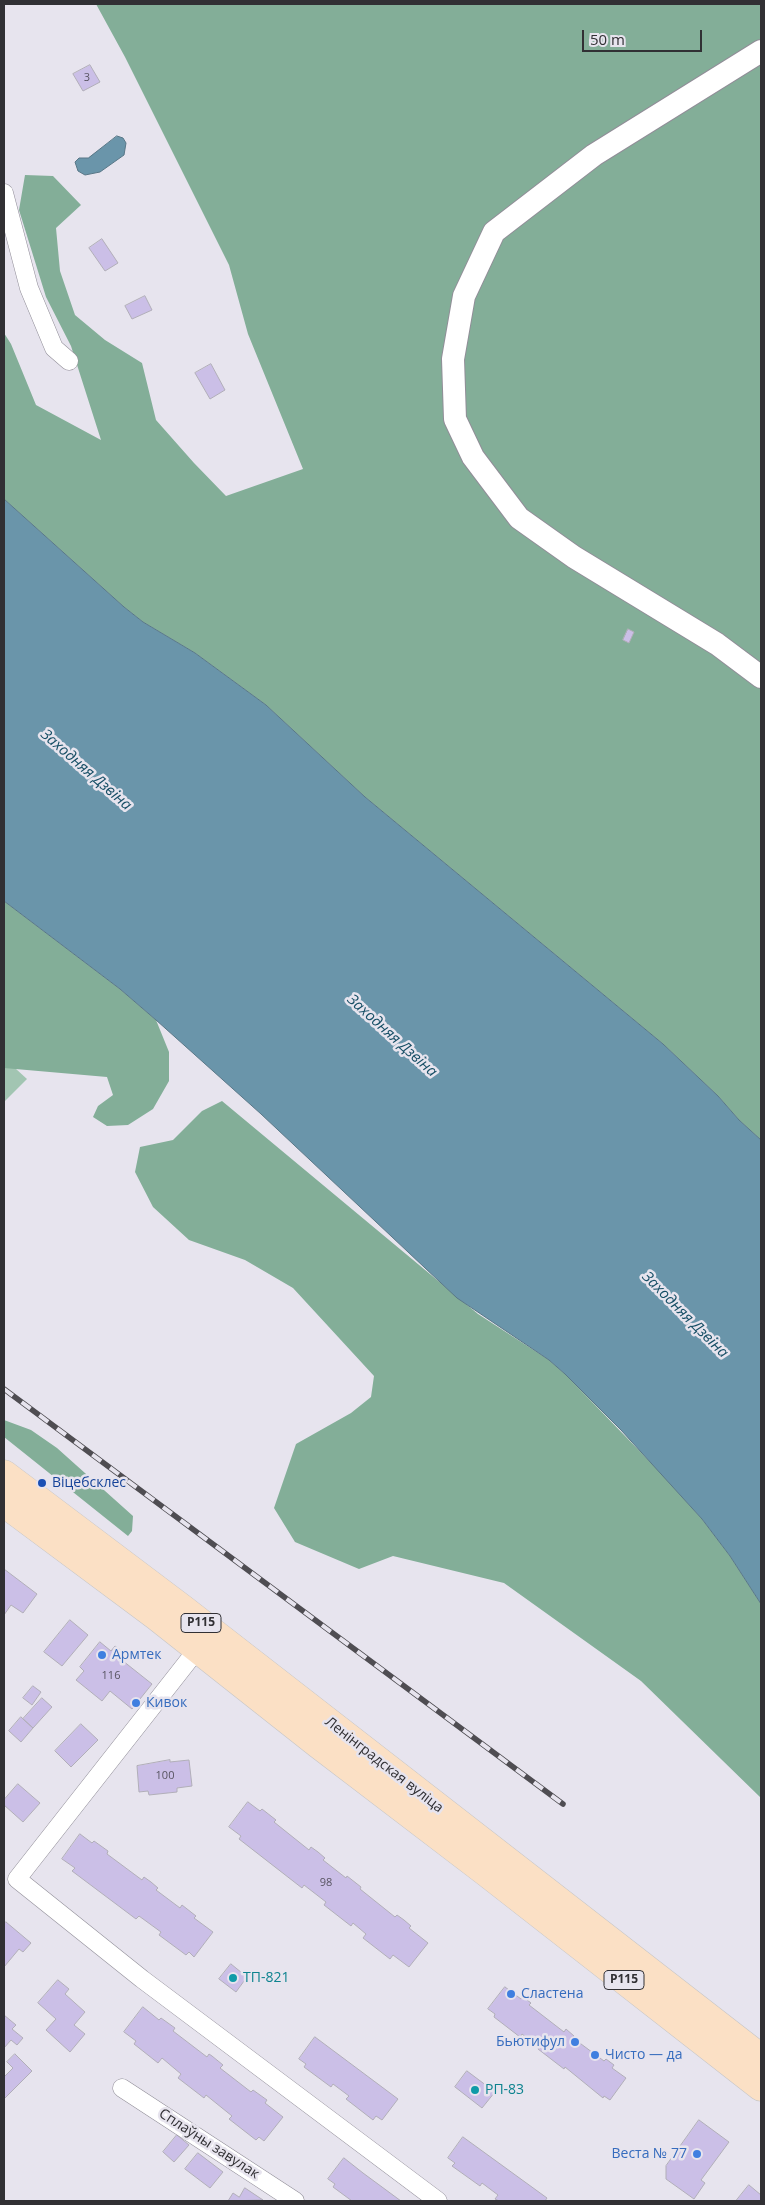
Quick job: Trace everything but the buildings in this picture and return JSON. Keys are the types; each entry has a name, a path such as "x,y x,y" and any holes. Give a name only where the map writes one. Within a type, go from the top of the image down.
{"main road":[{"name":"Ленінградская вуліца","path":"4,1474 204,1640 388,1784 526,1889 761,2058"},
{"name":"Ленінградская вуліца","path":"4,1503 204,1640"},
{"name":"Ленінградская вуліца","path":"526,1889 761,2087"}],"street":[{"path":"761,51 594,155 494,232 464,296 453,359 456,419 473,457 519,518 574,557 717,644 761,677"},
{"path":"4,194 29,288 54,348 69,361"},
{"path":"204,1640 17,1879 142,1979 438,2201"},
{"name":"Сплаўны завулак","path":"122,2088 295,2201"}],"green space":[{"path":"96,4 761,4 761,1140 663,1044 365,797 266,705 195,653 143,622 4,499 4,333 11,344 36,405 101,440 71,346 46,297 19,210 25,175 53,176 81,205 56,228 60,271 75,315 105,340 142,363 156,420 194,463 226,496 303,469 248,334 229,265 125,57"},
{"path":"4,901 120,989 156,1020 169,1052 169,1081 153,1109 128,1125 107,1126 93,1117 98,1106 113,1095 107,1077 4,1068"},
{"path":"4,1058 27,1079 4,1102"},
{"path":"222,1101 478,1314 549,1360 565,1374 658,1470 702,1519 730,1556 761,1604 761,1798 641,1681 504,1583 393,1556 359,1569 295,1542 274,1508 296,1444 351,1413 371,1397 374,1376 293,1288 245,1260 189,1240 153,1207 135,1172 140,1147 173,1140 202,1111"},
{"path":"4,1420 31,1430 57,1448 133,1516 132,1531 128,1536 4,1437"}],"water":[{"path":"117,136 123,138 126,143 124,155 100,172 85,175 78,171 75,162 79,158 88,158"},
{"name":"Заходняя Дзвіна","path":"4,499 143,622 195,653 266,705 365,797 663,1044 761,1140 761,1604 730,1556 702,1519 621,1430 565,1374 549,1360 457,1298 261,1114 156,1020 120,989 4,901"}],"railway":[{"path":"4,1389 563,1804"}],"place":[{"name":"Віцебсклес","path":"42,1483"},
{"name":"Армтек","path":"102,1655"},
{"name":"Кивок","path":"136,1703"},
{"name":"ТП-821","path":"233,1978"},
{"name":"Сластена","path":"511,1994"},
{"name":"Бьютифул","path":"575,2042"},
{"name":"Чисто — да","path":"595,2055"},
{"name":"РП-83","path":"475,2090"},
{"name":"Веста № 77","path":"697,2154"}]}
